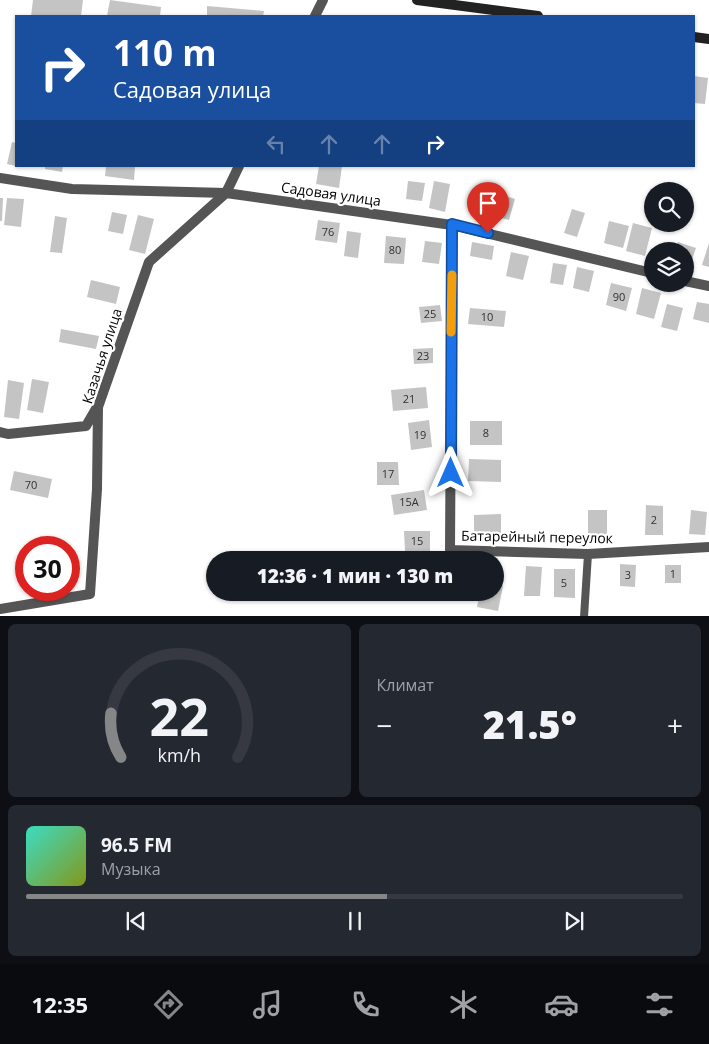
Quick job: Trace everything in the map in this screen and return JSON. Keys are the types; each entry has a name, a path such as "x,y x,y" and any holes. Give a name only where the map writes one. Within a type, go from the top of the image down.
{"street":[{"path":"316,15 323,0"},
{"path":"418,0 530,15"},
{"path":"695,37 709,39"},
{"name":"Казачья улица","path":"0,609 90,594 97,489 98,407 149,262 226,193 239,167"},
{"name":"Садовая улица","path":"0,178 72,189 226,193 452,224 644,271"},
{"name":"Батарейный переулок","path":"452,224 450,550 588,554 709,547"},
{"path":"694,283 709,286"},
{"path":"0,432 8,434 86,426 98,407"}],"lane":[{"path":"584,616 588,554"}],"building":[{"path":"33,0 83,0 81,15 31,15"},
{"path":"110,0 161,7 160,15 107,15"},
{"path":"207,6 264,11 263,15 207,15"},
{"path":"695,76 708,78 705,104 695,103"},
{"path":"12,142 15,143 15,166 7,164"},
{"path":"45,167 63,167 62,172 45,169"},
{"path":"106,167 135,167 134,180 105,176"},
{"path":"319,167 342,167 339,188 316,184"},
{"path":"408,181 425,183 422,201 406,199"},
{"path":"434,181 450,184 445,212 429,208"},
{"path":"473,191 490,196 485,216 468,211"},
{"path":"499,194 515,199 509,220 493,216"},
{"path":"0,198 3,198 2,221 0,221"},
{"path":"7,198 24,199 21,227 4,225"},
{"path":"572,209 585,213 577,237 564,233"},
{"path":"112,212 127,215 123,234 108,231"},
{"path":"138,215 154,219 145,254 129,250"},
{"path":"55,216 67,218 62,253 50,252"},
{"path":"318,220 340,223 337,243 315,240"},
{"path":"609,221 629,226 623,248 604,243"},
{"path":"633,223 644,226 644,232 651,232 648,242 644,242 644,256 626,251"},
{"path":"347,231 361,233 358,258 344,256"},
{"path":"386,236 406,238 404,264 384,263"},
{"path":"425,241 442,243 439,264 422,262"},
{"path":"472,242 494,246 492,260 470,256"},
{"path":"709,243 709,267 702,265"},
{"path":"511,252 529,256 523,280 506,276"},
{"path":"553,263 567,265 563,285 550,283"},
{"path":"577,267 594,271 589,292 573,288"},
{"path":"91,280 120,287 116,304 87,297"},
{"path":"611,283 632,288 626,311 606,305"},
{"path":"642,288 644,289 644,292 661,293 654,319 636,314"},
{"path":"697,302 709,304 709,323 693,319"},
{"path":"667,304 683,308 677,331 661,327"},
{"path":"440,305 442,321 421,323 419,307"},
{"path":"470,308 506,311 504,327 468,324"},
{"path":"61,329 99,336 96,349 59,342"},
{"path":"433,348 433,363 414,364 413,349"},
{"path":"32,379 49,382 43,413 27,410"},
{"path":"8,380 24,383 19,419 4,417"},
{"path":"426,387 428,408 393,411 391,390"},
{"path":"429,420 432,447 411,450 408,423"},
{"path":"470,421 502,421 502,445 470,445"},
{"path":"469,459 501,460 501,482 468,481"},
{"path":"377,462 398,462 399,485 377,485"},
{"path":"14,471 52,479 48,498 10,490"},
{"path":"424,490 427,510 394,515 391,495"},
{"path":"646,505 663,506 663,535 645,535"},
{"path":"588,510 607,510 607,536 588,536"},
{"path":"691,510 707,512 705,535 689,534"},
{"path":"501,514 501,535 474,536 474,515"},
{"path":"404,531 430,531 430,551 405,551"},
{"path":"620,564 636,565 635,587 620,586"},
{"path":"665,565 681,565 681,583 665,583"},
{"path":"526,566 542,567 540,596 524,596"},
{"path":"554,569 575,569 575,598 554,597"},
{"path":"478,601 500,601 498,611 477,607"}],"slow traffic":[{"path":"451,332 452,275"}],"route":[{"path":"451,473 452,224 488,233"}]}
